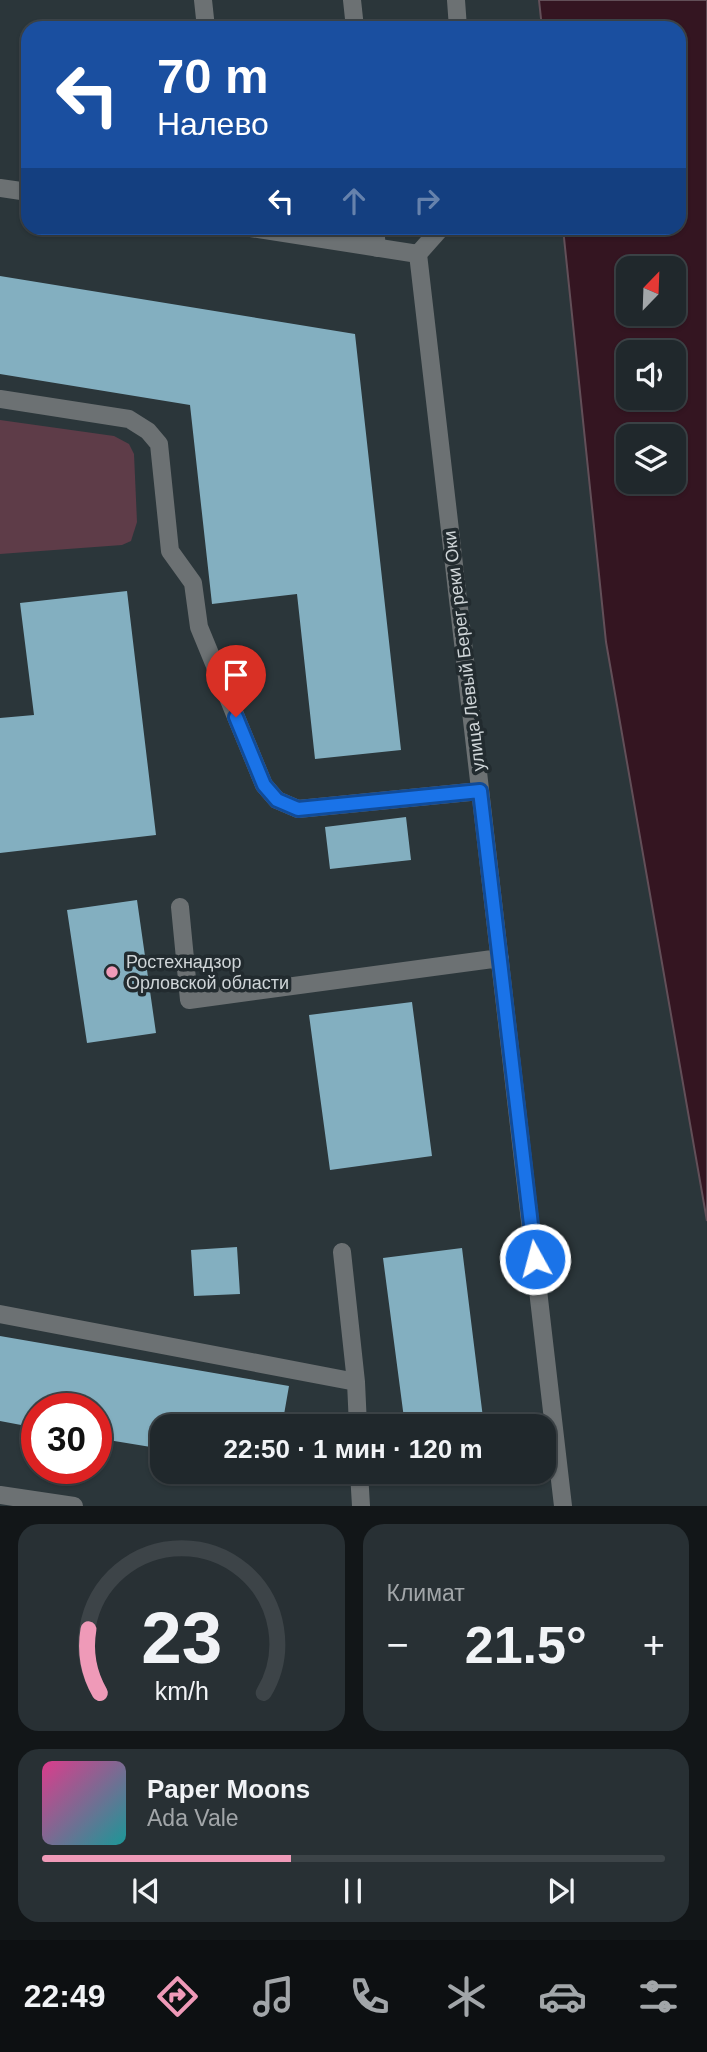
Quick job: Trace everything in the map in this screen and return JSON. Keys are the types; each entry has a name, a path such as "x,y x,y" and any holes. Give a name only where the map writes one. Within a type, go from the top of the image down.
{"street":[{"path":"203,0 205,21"},
{"path":"352,0 354,21"},
{"path":"456,0 458,21"},
{"path":"0,188 21,191"},
{"path":"295,235 418,254 435,235"},
{"path":"376,235 377,248"},
{"name":"улица Левый Берег реки Оки","path":"418,254 564,1506"},
{"path":"0,399 129,419 149,431 159,444 170,551 193,583 199,627 264,785 277,800 298,809 480,791"},
{"path":"180,907 189,1000 500,958"},
{"path":"342,1252 357,1414"},
{"path":"0,1314 356,1382"},
{"path":"360,1484 361,1506"},
{"path":"0,1495 74,1506"}],"shaded area":[{"path":"539,0 707,0 707,1221 606,642 564,235 686,235 686,21 541,21"},
{"path":"0,420 114,436 129,444 134,454 137,522 131,541 122,545 0,554"}],"building":[{"path":"0,276 355,334 401,750 315,759 297,594 212,604 190,405 0,374"},
{"path":"127,591 156,835 0,853 0,718 34,715 20,603"},
{"path":"406,817 411,860 330,869 325,827"},
{"name":"Ростехнадзор Орловской области","path":"137,900 156,1033 87,1043 67,910"},
{"path":"412,1002 432,1156 330,1170 309,1015"},
{"path":"237,1247 240,1294 194,1296 191,1250"},
{"path":"462,1248 483,1414 403,1414 383,1258"},
{"path":"0,1336 289,1386 284,1414 150,1414 150,1447 112,1441 112,1393 21,1393 21,1425 0,1421"}],"place":[{"name":"Ростехнадзор Орловской области","path":"112,972"}],"route":[{"path":"236,717 264,785 277,800 298,809 480,791 535,1259"}]}
